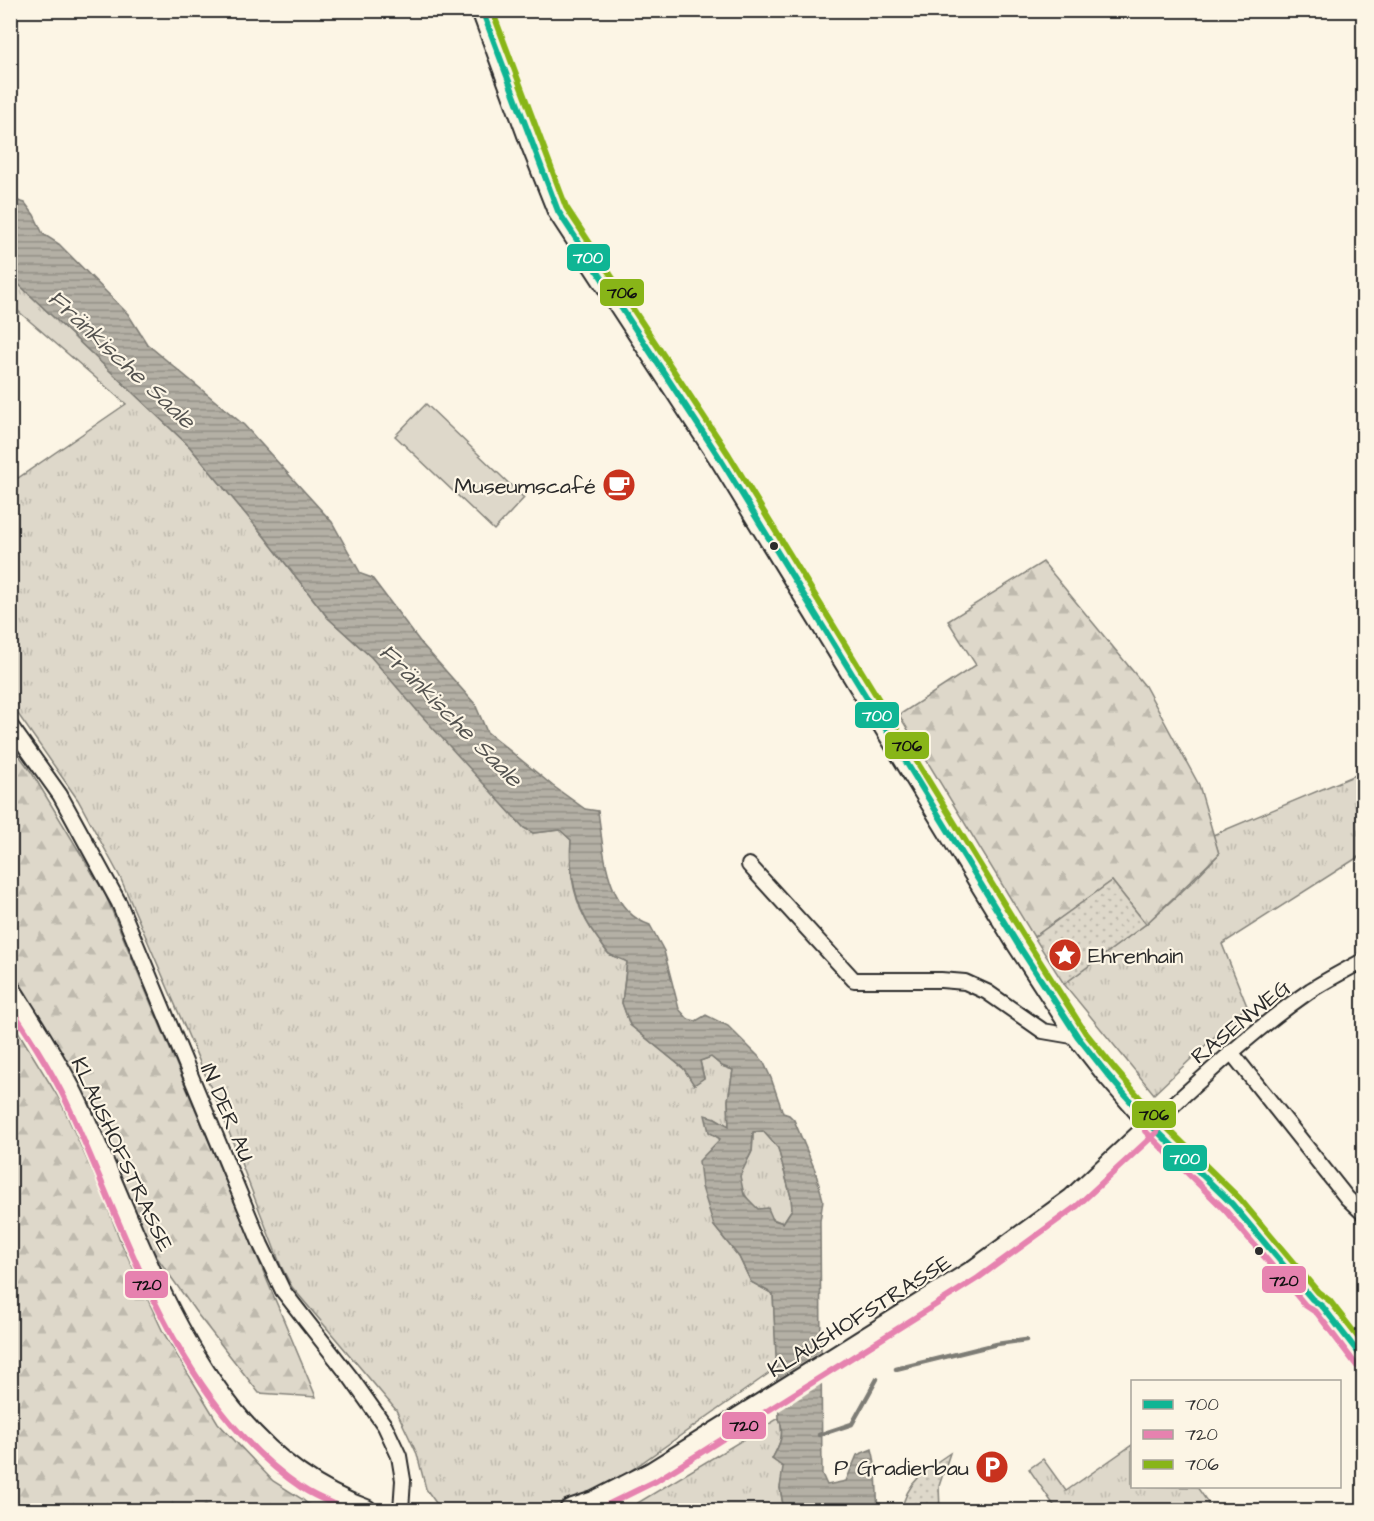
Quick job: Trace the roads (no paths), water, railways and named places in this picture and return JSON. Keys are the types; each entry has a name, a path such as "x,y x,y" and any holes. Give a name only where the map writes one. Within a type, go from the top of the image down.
{"main road":[{"path":"482,10 558,211 721,460 838,649 882,726 1078,1037 1151,1125 1232,1204 1312,1299 1323,1306 1364,1361"},
{"name":"KLAUSHOFSTRASSE","path":"10,989 72,1093 177,1325 213,1386 271,1454 295,1473 339,1501 366,1510"},
{"name":"KLAUSHOFSTRASSE","path":"570,1510 594,1502 651,1473 973,1272 1072,1199 1151,1125"}],"street":[{"name":"IN DER AU","path":"10,725 60,795 119,903 261,1245 283,1291 351,1377 385,1426 399,1456 403,1480 401,1510"},
{"path":"749,866 854,980 965,982 987,992 1043,1031 1078,1037"},
{"name":"RASENWEG","path":"1151,1125 1231,1052 1313,989 1364,960"},
{"path":"1231,1052 1347,1198 1364,1214"}],"water":[{"name":"Fränkische Saale","path":"11,199 25,203 43,234 59,244 128,314 147,344 244,425 332,522 361,574 372,578 421,643 475,704 487,732 585,809 598,811 605,861 615,893 635,917 650,925 664,951 679,1009 688,1019 696,1021 706,1015 728,1026 763,1061 783,1113 794,1120 815,1170 823,1200 820,1221 822,1474 827,1485 846,1481 857,1455 872,1449 878,1510 784,1510 780,1488 783,1467 772,1459 782,1434 779,1418 773,1294 751,1282 739,1257 714,1226 702,1187 699,1161 720,1139 709,1132 705,1115 729,1126 728,1100 733,1070 722,1066 711,1057 700,1061 704,1078 694,1085 684,1069 630,1025 622,1003 627,962 609,954 584,916 573,879 571,840 560,830 533,833 524,828 371,657 328,618 189,446 11,277","holes":["763,1131 778,1148 792,1209 783,1223 773,1220 768,1208 758,1209 744,1195 740,1176 752,1151 753,1132"]}],"waterway":[{"path":"896,1369 997,1344 1026,1340"},
{"path":"819,1435 852,1424 877,1379"}],"place":[{"name":"Museumscafé","path":"619,485"},
{"name":"Ehrenhain","path":"1065,955"},
{"name":"P Gradierbau","path":"992,1467"}]}
